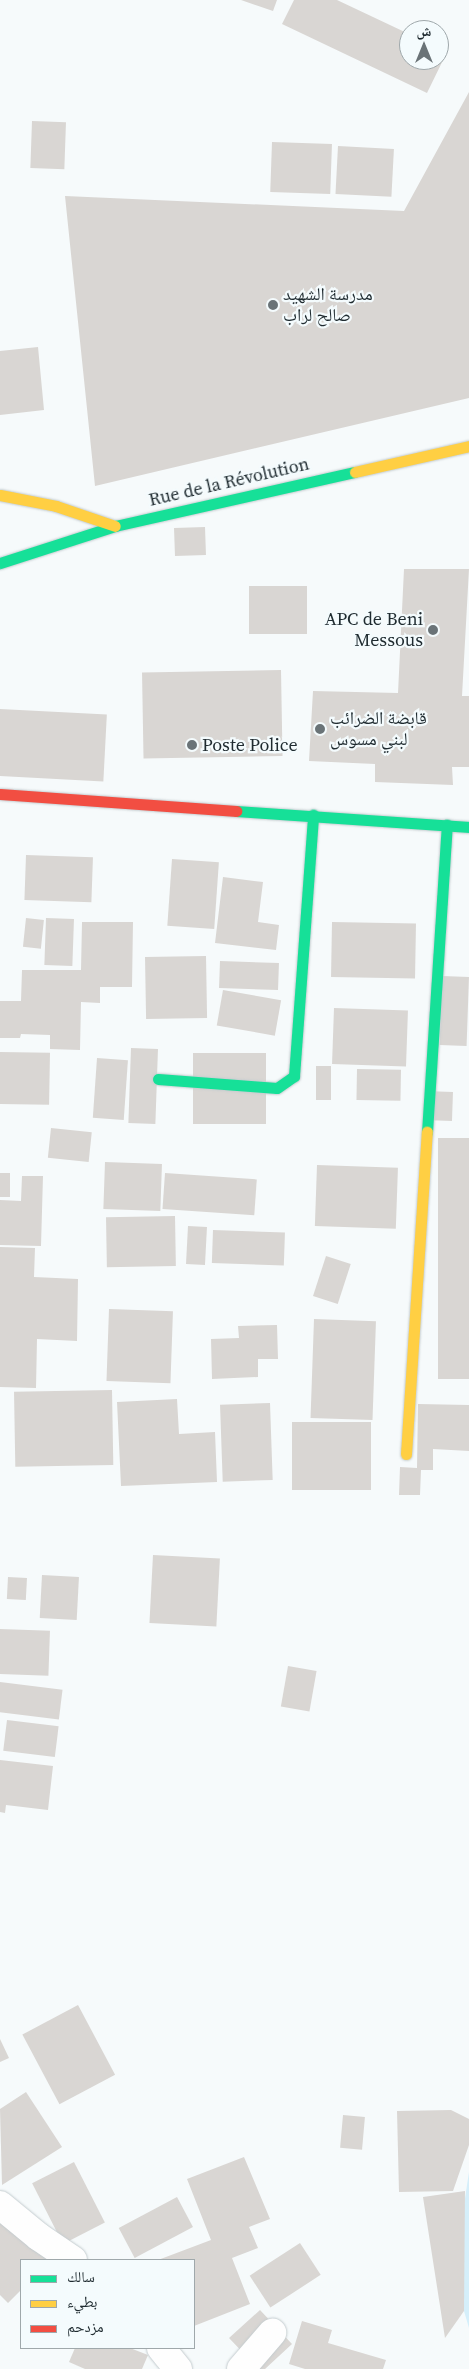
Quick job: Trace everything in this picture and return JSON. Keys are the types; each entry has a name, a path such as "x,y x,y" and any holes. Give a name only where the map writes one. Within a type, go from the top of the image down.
{"street":[{"name":"Rue de la Révolution","path":"0,563 115,526 469,446"},
{"path":"0,495 56,506 115,526"},
{"path":"0,794 469,827"},
{"path":"158,1079 277,1088 294,1076 313,816"},
{"path":"406,1454 447,825"},
{"path":"0,2204 38,2237 71,2259"},
{"path":"241,2369 272,2333"},
{"path":"163,2349 178,2369"}],"shaded area":[{"path":"469,2172 469,2328 464,2311 464,2205"}],"building":[{"path":"241,0 277,0 273,11"},
{"path":"294,0 337,0 399,29 399,70 438,70 427,93 282,24"},
{"name":"مدرسة الشهيد صالح لراب","path":"469,92 469,398 95,486 65,196 404,211"},
{"path":"32,121 66,122 64,169 30,168"},
{"path":"272,142 332,144 330,194 270,192"},
{"path":"338,146 394,149 391,197 335,194"},
{"path":"38,347 44,410 0,415 0,351"},
{"path":"205,527 206,555 175,556 174,528"},
{"name":"APC de Beni Messous","path":"404,569 469,569 462,696 469,696 469,767 452,767 453,785 375,782 375,764 309,761 313,691 398,693"},
{"path":"249,586 307,586 307,634 249,634"},
{"path":"281,670 283,756 144,758 142,672"},
{"path":"0,709 107,715 103,782 0,776"},
{"path":"26,855 93,857 91,902 24,900"},
{"path":"172,859 219,862 214,929 167,926"},
{"path":"223,877 263,882 258,922 279,925 276,950 215,943"},
{"path":"26,918 44,920 41,949 23,947"},
{"path":"46,918 74,919 72,966 44,965"},
{"path":"82,922 133,922 132,987 100,987 100,1003 81,1002 80,1050 50,1049 50,1035 21,1034 20,1038 0,1038 0,1001 21,1001 22,970 81,970"},
{"path":"332,922 416,923 415,978 331,977"},
{"path":"206,956 207,1018 146,1019 145,957"},
{"path":"220,961 279,963 278,990 219,988"},
{"path":"442,976 469,977 467,1046 440,1045"},
{"path":"223,990 281,1000 275,1036 217,1025"},
{"path":"334,1008 408,1011 406,1067 332,1064"},
{"path":"131,1048 158,1049 155,1124 128,1123"},
{"path":"0,1052 50,1053 49,1105 0,1104"},
{"path":"193,1053 266,1053 266,1124 193,1124"},
{"path":"97,1058 128,1060 124,1120 93,1118"},
{"path":"316,1066 331,1066 331,1100 316,1100"},
{"path":"357,1069 401,1070 400,1101 356,1100"},
{"path":"425,1091 453,1092 452,1121 424,1120"},
{"path":"51,1128 92,1132 89,1162 48,1158"},
{"path":"438,1138 469,1138 469,1379 438,1379"},
{"path":"105,1162 162,1164 160,1211 103,1209"},
{"path":"317,1165 398,1168 396,1229 315,1226"},
{"path":"0,1173 10,1173 10,1197 0,1197"},
{"path":"165,1173 257,1179 254,1215 162,1209"},
{"path":"22,1176 43,1176 41,1246 0,1245 0,1200 21,1201"},
{"path":"175,1216 176,1266 107,1267 106,1217"},
{"path":"188,1226 207,1227 205,1265 186,1264"},
{"path":"213,1230 285,1233 284,1265 212,1263"},
{"path":"0,1247 35,1248 34,1277 78,1279 77,1341 37,1339 36,1388 0,1387"},
{"path":"326,1256 351,1264 338,1304 313,1296"},
{"path":"109,1309 173,1311 170,1383 106,1381"},
{"path":"314,1319 376,1321 373,1420 311,1418"},
{"path":"277,1325 278,1359 258,1359 258,1377 212,1379 211,1339 239,1338 238,1326"},
{"path":"112,1390 113,1465 15,1467 14,1392"},
{"path":"177,1399 179,1434 215,1432 217,1482 121,1486 117,1402"},
{"path":"270,1403 273,1480 223,1482 220,1405"},
{"path":"418,1404 469,1405 469,1451 433,1449 433,1470 421,1470 420,1495 399,1495 400,1467 417,1468"},
{"path":"292,1422 371,1422 371,1490 292,1490"},
{"path":"153,1555 220,1559 216,1626 149,1623"},
{"path":"42,1575 79,1577 77,1620 40,1618"},
{"path":"8,1577 27,1578 26,1600 7,1599"},
{"path":"0,1629 50,1631 48,1676 0,1674"},
{"path":"288,1666 317,1671 309,1711 281,1706"},
{"path":"0,1682 63,1690 59,1719 0,1712"},
{"path":"7,1720 59,1726 55,1757 3,1751"},
{"path":"0,1760 53,1766 48,1810 6,1805 5,1813 0,1812"},
{"path":"78,2005 115,2075 59,2104 22,2035"},
{"path":"0,2039 9,2058 0,2062"},
{"path":"26,2092 62,2147 2,2185 0,2109"},
{"path":"451,2110 469,2119 469,2145 453,2191 399,2192 397,2111"},
{"path":"343,2115 365,2117 362,2150 340,2148"},
{"path":"244,2157 270,2219 249,2227 258,2248 232,2258 250,2304 195,2326 195,2259 161,2259 211,2240 187,2179"},
{"path":"74,2162 105,2223 63,2244 32,2183"},
{"path":"465,2191 464,2311 445,2338 423,2197"},
{"path":"177,2197 193,2227 135,2258 119,2228"},
{"path":"0,2213 49,2259 20,2259 20,2291 8,2303 0,2295"},
{"path":"300,2243 321,2275 270,2308 250,2276"},
{"path":"260,2310 292,2344 265,2369 243,2369 251,2361 229,2338"},
{"path":"302,2321 332,2330 328,2343 386,2360 383,2369 305,2369 289,2364"},
{"path":"75,2349 133,2349 148,2355 142,2369 85,2369 69,2362"}],"traffic: fast":[{"path":"0,563 115,526 355,472"},
{"path":"236,811 469,827"},
{"path":"158,1079 277,1088 294,1076 313,815"},
{"path":"427,1132 447,825"}],"traffic: slow":[{"path":"355,472 469,446"},
{"path":"0,495 56,506 115,526"},
{"path":"406,1454 427,1132"}],"traffic: jam":[{"path":"0,794 236,811"}],"place":[{"name":"مدرسة الشهيد صالح لراب","path":"273,305"},
{"name":"APC de Beni Messous","path":"433,630"},
{"name":"قابضة الضرائب لبني مسوس","path":"320,729"},
{"name":"Poste Police","path":"192,745"}]}
